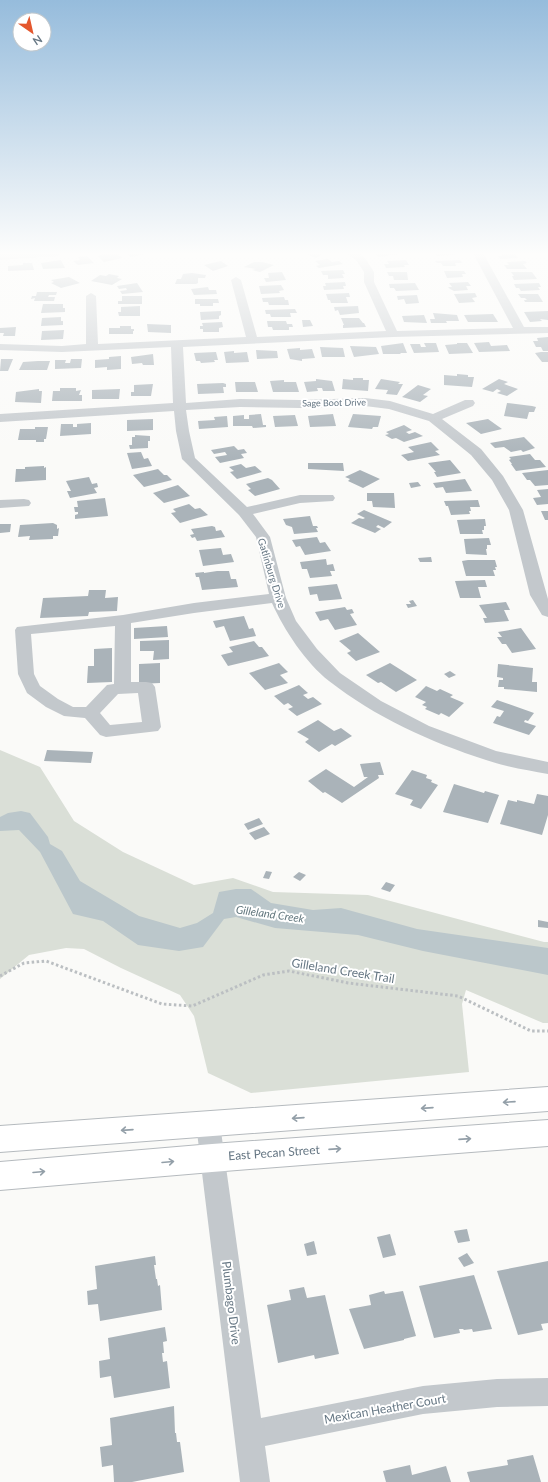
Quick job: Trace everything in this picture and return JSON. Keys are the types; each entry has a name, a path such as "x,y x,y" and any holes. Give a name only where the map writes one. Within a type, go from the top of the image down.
{"main road":[{"path":"0,1139 548,1099"},
{"name":"East Pecan Street","path":"0,1176 212,1158 548,1133"}],"street":[{"path":"92,322 92,348"},
{"path":"247,322 252,340"},
{"path":"388,322 393,334"},
{"path":"515,322 520,331"},
{"path":"0,347 35,350 393,334 548,330"},
{"name":"Gatlinburg Drive","path":"176,343 180,408 186,450 189,459 244,512 263,537 278,598 288,621 311,653 334,677 375,705 423,730 492,756 548,768"},
{"name":"Sage Boot Drive","path":"0,418 43,414 180,408 240,403 300,404 365,402 390,405 422,414 433,418 476,452 498,478 516,510 538,595 548,612"},
{"path":"433,418 469,403"},
{"path":"244,512 300,499 328,498"},
{"path":"0,504 24,503"},
{"path":"90,713 113,690 122,688 146,688 152,728 106,731 90,713 70,712 52,703 33,689 26,674 23,630 123,620 194,608 278,598"},
{"path":"122,688 123,620"},
{"name":"Plumbago Drive","path":"208,1124 255,1482"},
{"name":"Mexican Heather Court","path":"248,1435 423,1400 497,1392 548,1392"}],"path":[{"name":"Gilleland Creek Trail","path":"0,976 24,963 46,961 162,1004 192,1006 263,975 289,971 348,983 458,996 531,1031 548,1031"}],"shaded area":[{"path":"0,750 40,767 74,821 123,852 194,885 233,878 273,892 368,895 548,942 548,1023 543,1023 466,990 462,1004 469,1072 251,1093 208,1073 194,1016 180,995 84,949 66,948 29,955 0,979"}],"water":[{"name":"Gilleland Creek","path":"21,811 30,813 48,837 50,844 62,851 80,881 139,916 180,928 197,923 213,913 219,892 236,889 251,889 271,903 313,910 341,908 417,929 548,948 548,975 423,951 358,935 275,928 236,917 224,919 203,947 179,951 138,945 103,921 73,914 40,852 19,830 0,831 0,817 8,813"}],"building":[{"path":"41,322 63,322 63,325 41,326"},
{"path":"222,322 223,327 219,328 219,332 203,332 203,329 200,329 200,326 203,326 202,323"},
{"path":"267,322 286,322 287,324 292,324 293,327 289,327 289,330 273,330 272,327 268,327"},
{"path":"302,322 311,322 313,326 303,327"},
{"path":"343,322 362,322 366,327 343,328"},
{"path":"431,322 447,323 431,323"},
{"path":"147,324 171,325 171,333 148,332"},
{"path":"120,326 131,326 131,329 134,329 133,334 109,334 109,328 120,328"},
{"path":"16,327 15,336 3,336 4,333 0,333 0,328"},
{"path":"64,330 63,339 41,340 42,331"},
{"path":"548,337 548,351 543,351 541,347 536,347 533,341 538,341 537,338"},
{"path":"489,342 491,346 507,345 510,351 479,352 474,343"},
{"path":"403,343 407,353 383,354 381,346"},
{"path":"424,343 436,343 439,352 414,353 410,344 420,344 421,347 426,347"},
{"path":"467,343 473,353 449,354 445,345"},
{"path":"350,346 376,347 379,354 354,357"},
{"path":"320,347 343,348 345,357 322,357"},
{"path":"300,348 300,350 312,349 315,358 302,359 302,361 290,359 287,349"},
{"path":"256,350 277,351 278,358 257,359"},
{"path":"234,351 234,353 247,352 249,362 226,363 224,352"},
{"path":"216,352 218,360 214,360 215,362 201,363 200,361 196,361 194,353"},
{"path":"548,352 548,362 542,362 535,353"},
{"path":"153,354 154,365 143,365 142,363 132,364 131,357"},
{"path":"121,356 121,369 107,370 107,367 95,368 95,360"},
{"path":"1,359 13,359 8,371 0,371"},
{"path":"71,359 82,359 81,368 55,369 55,360 66,360 65,363 70,363"},
{"path":"50,361 47,370 19,370 23,362"},
{"path":"457,374 474,377 472,387 444,385 444,375 457,376"},
{"path":"353,378 363,378 363,380 369,380 368,391 342,389 343,379 353,380"},
{"path":"316,379 332,381 335,391 323,391 322,388 317,388 318,391 307,392 304,382 316,381"},
{"path":"381,379 400,382 398,384 403,384 397,395 386,394 388,390 375,389"},
{"path":"499,379 508,382 504,384 518,389 507,396 497,393 501,391 497,389 493,392 482,389"},
{"path":"284,380 284,382 296,382 299,392 273,392 270,381"},
{"path":"235,382 255,382 258,392 236,392"},
{"path":"153,384 151,396 131,396 131,392 134,392 134,385"},
{"path":"197,384 226,384 226,387 223,387 224,393 198,394"},
{"path":"418,385 431,389 423,395 428,396 420,402 402,397"},
{"path":"60,388 76,388 76,391 81,390 79,395 82,395 82,401 52,401 53,391 60,391"},
{"path":"39,389 39,391 42,391 41,403 15,402 16,392"},
{"path":"120,389 119,399 92,399 92,390"},
{"path":"507,403 536,407 534,412 529,412 527,419 504,416"},
{"path":"261,414 263,425 266,425 266,427 253,428 252,426 233,426 233,416 244,415 244,419 249,419 249,415"},
{"path":"333,414 336,426 310,427 308,416"},
{"path":"353,414 381,416 378,427 373,427 372,429 348,427"},
{"path":"295,415 298,426 275,427 273,416"},
{"path":"227,416 228,427 199,429 198,421 215,420 214,417"},
{"path":"153,419 153,430 127,431 127,420"},
{"path":"488,419 502,429 481,434 466,423"},
{"path":"91,423 91,434 60,436 61,424 73,424 73,427 77,427 77,424"},
{"path":"404,425 412,430 406,432 409,434 415,432 423,436 404,442 396,438 392,439 385,435 389,434 386,432"},
{"path":"35,427 48,427 44,442 36,442 36,440 18,440 20,429 35,429"},
{"path":"135,435 150,436 148,448 130,449 129,445 132,445 132,437 135,437"},
{"path":"524,437 535,448 523,452 521,450 511,452 504,447 495,448 490,443"},
{"path":"431,442 439,450 435,451 440,455 408,461 401,455 414,452 408,447"},
{"path":"234,446 238,450 244,449 247,453 241,454 244,458 220,463 215,457 227,455 225,452 214,454 211,450"},
{"path":"141,452 144,459 148,458 152,466 132,469 127,453"},
{"path":"530,454 535,460 540,460 546,467 516,471 509,460 511,459 509,457"},
{"path":"450,460 461,473 437,477 434,472 436,472 428,463"},
{"path":"308,463 343,463 344,471 308,469"},
{"path":"241,464 246,468 255,466 262,472 237,479 230,472 234,471 229,467"},
{"path":"44,466 44,468 46,467 46,480 15,482 16,469"},
{"path":"158,469 172,480 144,487 133,475"},
{"path":"360,470 380,479 363,488 348,481 350,479 345,477"},
{"path":"548,470 548,485 535,486 530,480 527,480 522,473"},
{"path":"89,477 92,484 97,483 98,487 94,488 97,493 70,498 67,491 71,491 66,481"},
{"path":"268,478 272,480 280,489 255,496 248,490 251,489 246,484"},
{"path":"465,479 472,491 446,493 443,487 436,488 433,483"},
{"path":"418,482 421,486 411,488 409,483"},
{"path":"178,485 190,496 164,503 153,493"},
{"path":"548,489 548,504 537,505 533,498 541,497 537,490"},
{"path":"367,493 394,493 395,508 373,507 372,501 367,501"},
{"path":"105,498 108,516 75,519 75,515 78,514 78,512 75,512 74,507 78,507 77,501"},
{"path":"478,500 480,507 470,507 470,514 451,515 448,506 446,506 444,501"},
{"path":"189,504 195,509 200,508 208,515 180,523 171,513 176,512 173,509"},
{"path":"364,510 392,522 384,528 378,525 376,527 381,529 375,533 351,523 359,518 365,518 357,514"},
{"path":"541,511 548,511 548,520 545,520"},
{"path":"310,516 313,526 317,526 318,528 316,528 318,532 294,534 292,527 286,525 283,519"},
{"path":"485,519 486,526 484,526 484,530 482,530 483,534 460,534 457,520"},
{"path":"53,523 57,525 57,529 59,528 58,536 53,536 53,539 29,540 30,536 18,537 20,525"},
{"path":"0,524 11,524 10,532 0,533"},
{"path":"212,526 215,527 216,531 221,530 225,537 197,541 195,537 192,538 190,535 194,534 191,529"},
{"path":"317,537 320,543 325,542 331,551 305,555 300,546 296,547 292,540"},
{"path":"489,538 491,545 487,545 487,555 466,554 464,539"},
{"path":"221,548 223,555 231,554 234,562 203,566 199,550"},
{"path":"431,557 432,562 420,562 418,558"},
{"path":"326,559 327,565 333,564 335,571 330,571 332,576 310,578 307,569 302,569 300,562"},
{"path":"495,560 497,567 495,567 496,570 493,570 495,576 466,576 462,561"},
{"path":"229,571 231,579 236,579 238,587 202,590 199,577 196,577 195,573"},
{"path":"485,580 487,587 478,587 481,598 460,598 455,581"},
{"path":"337,584 342,599 319,601 317,594 310,595 308,587"},
{"path":"89,590 106,590 105,598 118,597 117,611 89,612 88,616 40,618 43,598 88,596"},
{"path":"413,600 417,606 408,608 406,604 411,604 409,601"},
{"path":"506,602 510,610 504,610 509,621 485,623 483,618 487,618 479,605"},
{"path":"345,607 347,610 352,609 354,613 350,614 357,625 335,630 328,619 320,621 315,612"},
{"path":"244,616 249,629 253,628 256,636 230,641 224,626 216,628 213,621"},
{"path":"167,626 168,637 134,639 134,628"},
{"path":"521,628 536,649 512,653 506,644 502,644 497,637 502,637 498,632"},
{"path":"358,633 380,652 356,661 347,653 351,651 339,641"},
{"path":"169,640 169,659 153,660 154,651 140,651 140,641"},
{"path":"254,641 259,647 262,647 269,656 228,666 221,655 233,652 229,647"},
{"path":"112,648 112,682 87,683 88,666 94,666 94,649"},
{"path":"160,663 160,683 139,684 139,664"},
{"path":"279,663 288,672 280,675 288,683 265,690 249,673"},
{"path":"390,663 417,680 396,692 381,682 378,683 366,675"},
{"path":"498,664 533,668 532,682 537,682 537,692 504,689 504,687 498,687 499,680 503,680 503,678 497,677"},
{"path":"450,671 456,675 449,678 444,674"},
{"path":"299,685 308,693 303,695 308,699 313,697 322,704 297,716 288,709 293,707 288,703 284,705 274,696"},
{"path":"426,686 437,691 440,689 453,695 450,697 464,703 449,717 441,713 439,715 425,709 427,707 422,705 426,702 415,697"},
{"path":"497,700 534,713 528,721 525,720 524,722 536,726 529,735 493,723 497,716 500,717 504,711 491,707"},
{"path":"318,720 334,731 341,728 352,736 335,746 332,744 319,752 305,742 309,739 297,732"},
{"path":"47,750 93,752 91,763 44,761"},
{"path":"380,762 384,775 378,775 379,778 342,803 325,792 323,793 308,781 326,769 354,787 368,777 364,777 360,764"},
{"path":"412,770 427,775 426,778 432,780 431,782 438,785 421,809 410,805 413,800 395,794"},
{"path":"454,784 484,793 485,791 499,795 488,823 443,812"},
{"path":"537,794 548,796 548,815 542,835 500,824 508,800 517,802 517,800 534,804"},
{"path":"259,818 263,824 248,830 244,824"},
{"path":"264,827 270,834 255,840 249,833"},
{"path":"266,871 272,872 269,879 263,878"},
{"path":"299,872 306,875 300,881 293,877"},
{"path":"386,882 395,885 390,892 381,889"},
{"path":"538,920 548,922 548,928 538,927"},
{"path":"467,1229 470,1241 458,1243 454,1231"},
{"path":"390,1234 396,1255 383,1258 377,1237"},
{"path":"314,1241 317,1254 307,1256 304,1244"},
{"path":"467,1253 474,1263 464,1267 458,1258"},
{"path":"155,1256 156,1265 154,1265 158,1286 160,1285 162,1310 100,1321 98,1304 88,1305 87,1291 97,1289 95,1266"},
{"path":"548,1261 548,1323 541,1324 543,1330 518,1335 497,1271"},
{"path":"474,1275 492,1329 473,1332 472,1329 459,1329 460,1333 434,1338 419,1286"},
{"path":"304,1287 307,1298 325,1295 339,1354 315,1359 314,1355 278,1363 267,1305 291,1300 289,1290"},
{"path":"384,1291 385,1294 403,1291 416,1336 364,1349 349,1309 371,1305 369,1295"},
{"path":"165,1327 167,1341 163,1342 164,1353 162,1353 163,1362 167,1361 170,1388 114,1398 111,1376 100,1378 99,1361 110,1359 108,1338"},
{"path":"174,1406 175,1433 177,1442 180,1442 184,1472 132,1482 114,1482 113,1465 102,1467 100,1447 112,1445 110,1418"},
{"path":"533,1455 541,1482 470,1482 467,1472 508,1465 507,1460"},
{"path":"410,1465 412,1475 446,1466 451,1482 386,1482 383,1471"}]}
